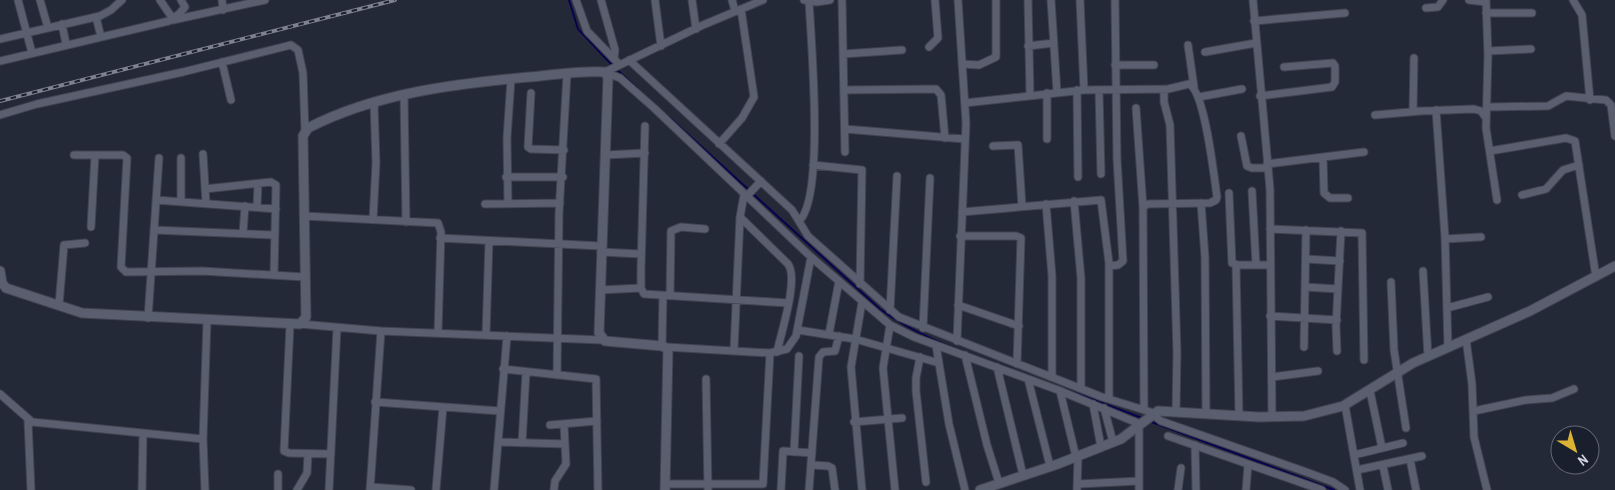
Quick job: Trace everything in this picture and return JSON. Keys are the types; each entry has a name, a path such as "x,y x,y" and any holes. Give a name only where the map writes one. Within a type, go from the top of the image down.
{"street":[{"path":"18,0 32,53"},
{"path":"40,0 48,28"},
{"path":"0,39 96,16 111,10 122,0"},
{"path":"160,0 171,20"},
{"path":"171,20 185,7 182,0"},
{"path":"222,0 223,10"},
{"path":"0,62 66,44 263,0"},
{"path":"576,0 587,32 620,78 748,194 811,256 890,325 936,345 1104,408 1140,424"},
{"path":"600,0 615,50 605,155 598,333 602,340"},
{"path":"654,0 661,46"},
{"path":"692,0 696,29"},
{"path":"719,144 742,118 754,97 738,10 732,0"},
{"path":"304,131 312,126 374,102 404,94 467,82 567,74 612,67 763,0"},
{"path":"799,221 806,211 813,165 815,135 806,1 830,0"},
{"path":"842,0 845,152"},
{"path":"929,47 938,38 935,0"},
{"path":"956,341 965,138 965,103 958,0"},
{"path":"962,64 979,65 996,56 996,0"},
{"path":"1028,0 1030,95"},
{"path":"1051,0 1057,92"},
{"path":"1078,177 1080,0"},
{"path":"1109,266 1118,265 1123,261 1117,159 1114,0"},
{"path":"1252,0 1268,166 1272,416"},
{"path":"1426,8 1438,7 1443,0"},
{"path":"1469,0 1486,1 1488,51 1488,107 1486,119 1497,200"},
{"path":"1573,0 1582,15 1590,100"},
{"path":"1254,21 1345,13"},
{"path":"1486,13 1532,13"},
{"path":"96,16 101,37"},
{"path":"62,24 66,44"},
{"path":"1205,52 1256,43"},
{"path":"1028,46 1054,44"},
{"path":"0,115 36,104 222,62 284,45 295,46 298,50 303,73 306,317 300,324"},
{"path":"1143,207 1148,204 1214,202 1217,197 1199,96 1194,87 1188,45"},
{"path":"843,54 902,50"},
{"path":"1488,51 1531,50"},
{"path":"1413,111 1414,58"},
{"path":"629,60 792,210 808,236 899,317 956,341 1150,413 1169,424 1317,476 1345,490"},
{"path":"222,62 231,100"},
{"path":"1260,96 1332,87 1335,82 1335,66 1333,63 1284,67"},
{"path":"1115,65 1154,65"},
{"path":"557,375 560,203 563,177 567,74"},
{"path":"508,204 506,177 511,79"},
{"path":"965,103 1080,90 1164,89 1189,84 1194,87"},
{"path":"1199,96 1242,88"},
{"path":"844,90 936,89 941,95 945,138"},
{"path":"1164,89 1164,102 1170,125 1177,352 1176,412"},
{"path":"1099,90 1101,174"},
{"path":"532,93 528,147 531,149 564,150"},
{"path":"1047,93 1048,139"},
{"path":"404,94 406,222"},
{"path":"1488,107 1548,106 1566,96 1609,102 1615,136"},
{"path":"373,220 376,163 374,102"},
{"path":"980,490 998,486 1113,442 1131,432 1150,413 1143,207 1136,108"},
{"path":"1436,110 1445,239 1448,348"},
{"path":"1375,115 1413,111 1479,110 1486,119"},
{"path":"645,126 641,288 648,296 788,303"},
{"path":"845,129 965,138"},
{"path":"1242,136 1247,166 1252,168 1364,152"},
{"path":"1490,151 1539,142 1573,139 1576,144 1596,277"},
{"path":"993,146 1018,145 1022,206"},
{"path":"605,155 645,153"},
{"path":"203,154 206,203"},
{"path":"74,155 123,155 127,158 121,267 126,272 202,271 305,277"},
{"path":"91,227 95,155"},
{"path":"1323,157 1324,193 1330,198 1348,198"},
{"path":"148,318 159,158"},
{"path":"181,158 181,201"},
{"path":"1522,195 1546,189 1563,170 1579,164"},
{"path":"813,165 862,170 860,284"},
{"path":"890,310 897,176"},
{"path":"506,177 563,177"},
{"path":"923,328 930,178"},
{"path":"734,350 740,217 748,194 761,181"},
{"path":"205,188 271,182 276,184 274,275"},
{"path":"257,207 258,184"},
{"path":"1252,191 1256,265"},
{"path":"1229,193 1231,261 1236,265 1270,264"},
{"path":"962,212 1098,198 1103,202 1109,266 1109,399"},
{"path":"156,200 276,209"},
{"path":"1074,201 1081,278 1081,388"},
{"path":"485,204 560,203"},
{"path":"1201,203 1204,257 1206,413"},
{"path":"1046,204 1052,276 1052,377"},
{"path":"243,233 245,206"},
{"path":"304,216 438,224 440,238 438,333"},
{"path":"705,229 681,227 670,231 664,346 669,353 665,487 761,484 765,481 774,352 788,303 792,277 791,267 740,217"},
{"path":"1270,229 1359,232 1363,235 1364,360"},
{"path":"154,230 274,234"},
{"path":"1304,347 1306,230"},
{"path":"1337,351 1336,320 1341,232"},
{"path":"960,236 1020,236 1017,364"},
{"path":"1445,239 1481,237"},
{"path":"440,238 559,245 641,254"},
{"path":"486,335 490,241"},
{"path":"59,305 64,245 85,243"},
{"path":"0,271 2,283 6,288 82,314 300,324 382,331 559,337 664,346 774,352 791,346 798,330 811,256"},
{"path":"1306,259 1340,261"},
{"path":"1236,265 1239,415"},
{"path":"1150,413 1312,415 1345,405 1397,373 1428,357 1530,311 1615,266"},
{"path":"1423,271 1428,357"},
{"path":"829,334 839,281"},
{"path":"1391,282 1397,373 1406,428"},
{"path":"1305,287 1338,289"},
{"path":"600,290 641,288"},
{"path":"1446,308 1488,297"},
{"path":"862,302 851,360 854,422 862,490"},
{"path":"958,305 1019,326"},
{"path":"1270,316 1336,320"},
{"path":"205,490 203,439 207,321"},
{"path":"290,325 283,448 286,453 331,454"},
{"path":"890,325 883,376 895,490"},
{"path":"329,490 336,328"},
{"path":"798,330 829,334 886,346 939,363"},
{"path":"382,331 375,402 370,489 411,490"},
{"path":"494,490 507,336"},
{"path":"809,490 819,357 823,352 835,351 839,336"},
{"path":"1466,340 1471,368 1474,437 1488,490"},
{"path":"936,345 949,424 965,490"},
{"path":"965,355 998,486"},
{"path":"794,452 799,356"},
{"path":"920,357 916,390 926,482"},
{"path":"997,367 1023,475"},
{"path":"503,369 596,379 598,490"},
{"path":"1272,377 1318,371"},
{"path":"522,443 526,372"},
{"path":"706,379 708,487"},
{"path":"1028,379 1050,466"},
{"path":"1474,411 1520,401 1552,398 1574,389"},
{"path":"1060,391 1077,457 1077,487 1139,481"},
{"path":"1370,391 1382,448"},
{"path":"0,394 28,421 203,439"},
{"path":"375,402 500,411"},
{"path":"1093,404 1101,447"},
{"path":"1345,405 1360,490"},
{"path":"436,490 443,406"},
{"path":"1104,408 1113,442"},
{"path":"854,422 902,418"},
{"path":"28,421 31,490"},
{"path":"550,425 597,421"},
{"path":"554,490 555,481 566,464 564,424"},
{"path":"1139,490 1140,424"},
{"path":"142,490 143,434"},
{"path":"1168,436 1302,486 1321,490"},
{"path":"498,442 565,444"},
{"path":"1354,455 1403,443"},
{"path":"1195,445 1196,490"},
{"path":"781,490 782,453 786,451 812,454"},
{"path":"298,490 307,472 308,454"},
{"path":"1357,470 1383,466 1422,456"},
{"path":"1410,459 1416,490"},
{"path":"812,465 832,468 835,490"},
{"path":"1246,490 1248,465"},
{"path":"1383,466 1388,490"},
{"path":"1178,490 1181,468"},
{"path":"278,474 278,490"}],"waterway":[{"path":"569,0 578,29 612,65"},
{"path":"615,68 638,89"},
{"path":"669,117 749,190"},
{"path":"752,193 880,309 926,336 1011,369"},
{"path":"1065,389 1142,418"},
{"path":"1149,421 1334,490"}],"railway":[{"path":"0,101 395,0"}]}
